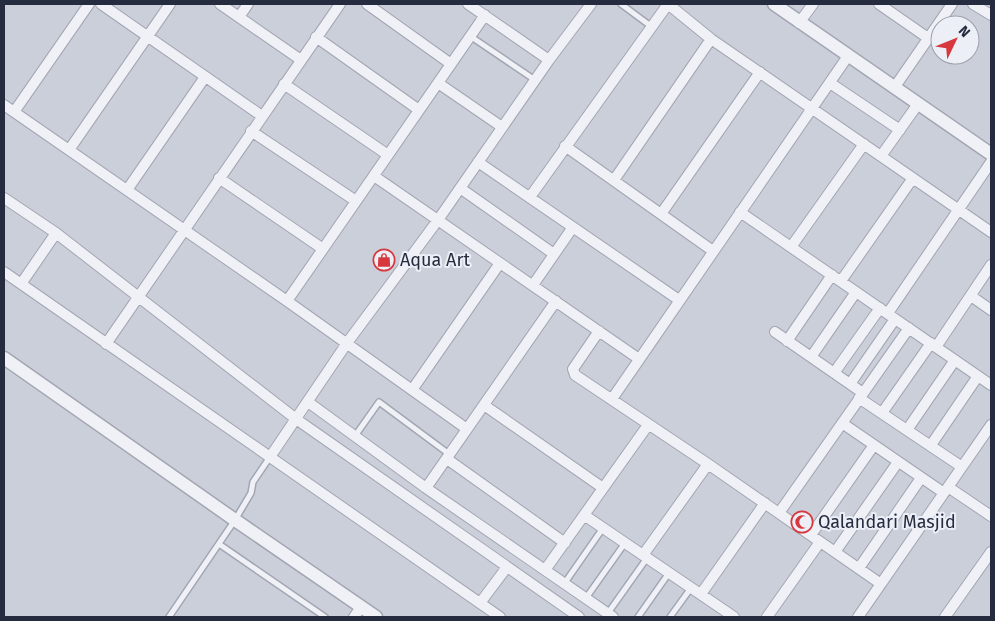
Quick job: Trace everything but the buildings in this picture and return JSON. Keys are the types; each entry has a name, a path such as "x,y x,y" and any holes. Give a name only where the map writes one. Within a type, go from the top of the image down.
{"street":[{"path":"89,4 8,110 287,300 467,429"},
{"path":"100,4 262,116"},
{"path":"69,150 170,4"},
{"path":"220,4 300,60"},
{"path":"239,17 248,4"},
{"path":"106,344 183,229 340,4"},
{"path":"367,4 451,64"},
{"path":"468,4 549,60"},
{"path":"270,457 347,343 438,220 549,60 589,7 578,4"},
{"path":"530,197 668,4 711,38 991,232"},
{"path":"774,4 991,155 959,210 888,314 850,384"},
{"path":"799,23 813,4"},
{"path":"881,4 928,38"},
{"path":"894,88 952,4"},
{"path":"973,4 991,15"},
{"path":"287,300 485,15"},
{"path":"316,37 419,110"},
{"path":"614,180 711,38"},
{"path":"612,399 848,56"},
{"path":"661,214 760,72"},
{"path":"127,190 205,77"},
{"path":"438,83 502,127"},
{"path":"830,83 900,130"},
{"path":"284,84 388,155"},
{"path":"881,156 918,104"},
{"path":"251,131 356,201"},
{"path":"792,247 864,144"},
{"path":"565,146 713,251"},
{"path":"478,162 679,300"},
{"path":"374,176 639,358"},
{"path":"219,178 323,249"},
{"path":"788,341 913,178"},
{"path":"460,188 554,254"},
{"path":"4,198 56,233 296,419 578,617"},
{"path":"740,212 991,385"},
{"path":"533,286 573,227"},
{"path":"20,284 56,233"},
{"path":"412,390 500,263"},
{"path":"882,413 971,296 991,265"},
{"path":"4,272 500,617"},
{"path":"811,357 856,292"},
{"path":"971,296 991,310"},
{"path":"426,488 556,301"},
{"path":"834,373 888,314"},
{"path":"779,513 909,328"},
{"path":"599,331 574,369 575,375 708,464 881,584"},
{"path":"776,332 850,384 882,413 962,467"},
{"path":"4,358 235,520 358,612 376,617"},
{"path":"907,430 955,360"},
{"path":"930,446 978,376"},
{"path":"308,402 426,488 610,615"},
{"path":"484,405 603,488"},
{"path":"842,423 922,478 991,516"},
{"path":"545,570 648,425"},
{"path":"858,617 962,467 987,441 991,425"},
{"path":"812,536 874,445"},
{"path":"448,456 565,542"},
{"path":"835,552 898,462"},
{"path":"645,557 708,464"},
{"path":"859,568 922,478"},
{"path":"701,594 765,503"},
{"path":"584,515 734,617"},
{"path":"767,617 820,542"},
{"path":"945,617 991,552"},
{"path":"480,604 507,568"}],"lane":[{"path":"621,4 652,27"},
{"path":"470,36 535,80"},
{"path":"354,436 379,402 448,456"},
{"path":"169,617 235,520 251,493 253,482 270,457"},
{"path":"564,584 603,528"},
{"path":"586,598 625,543"},
{"path":"219,544 325,617"},
{"path":"610,615 645,557"},
{"path":"638,617 669,573"},
{"path":"670,617 691,588"}],"shaded area":[{"path":"4,4 991,4 991,617 4,617"}],"place":[{"name":"Aqua Art","path":"384,260"},
{"name":"Qalandari Masjid","path":"802,522"}]}
